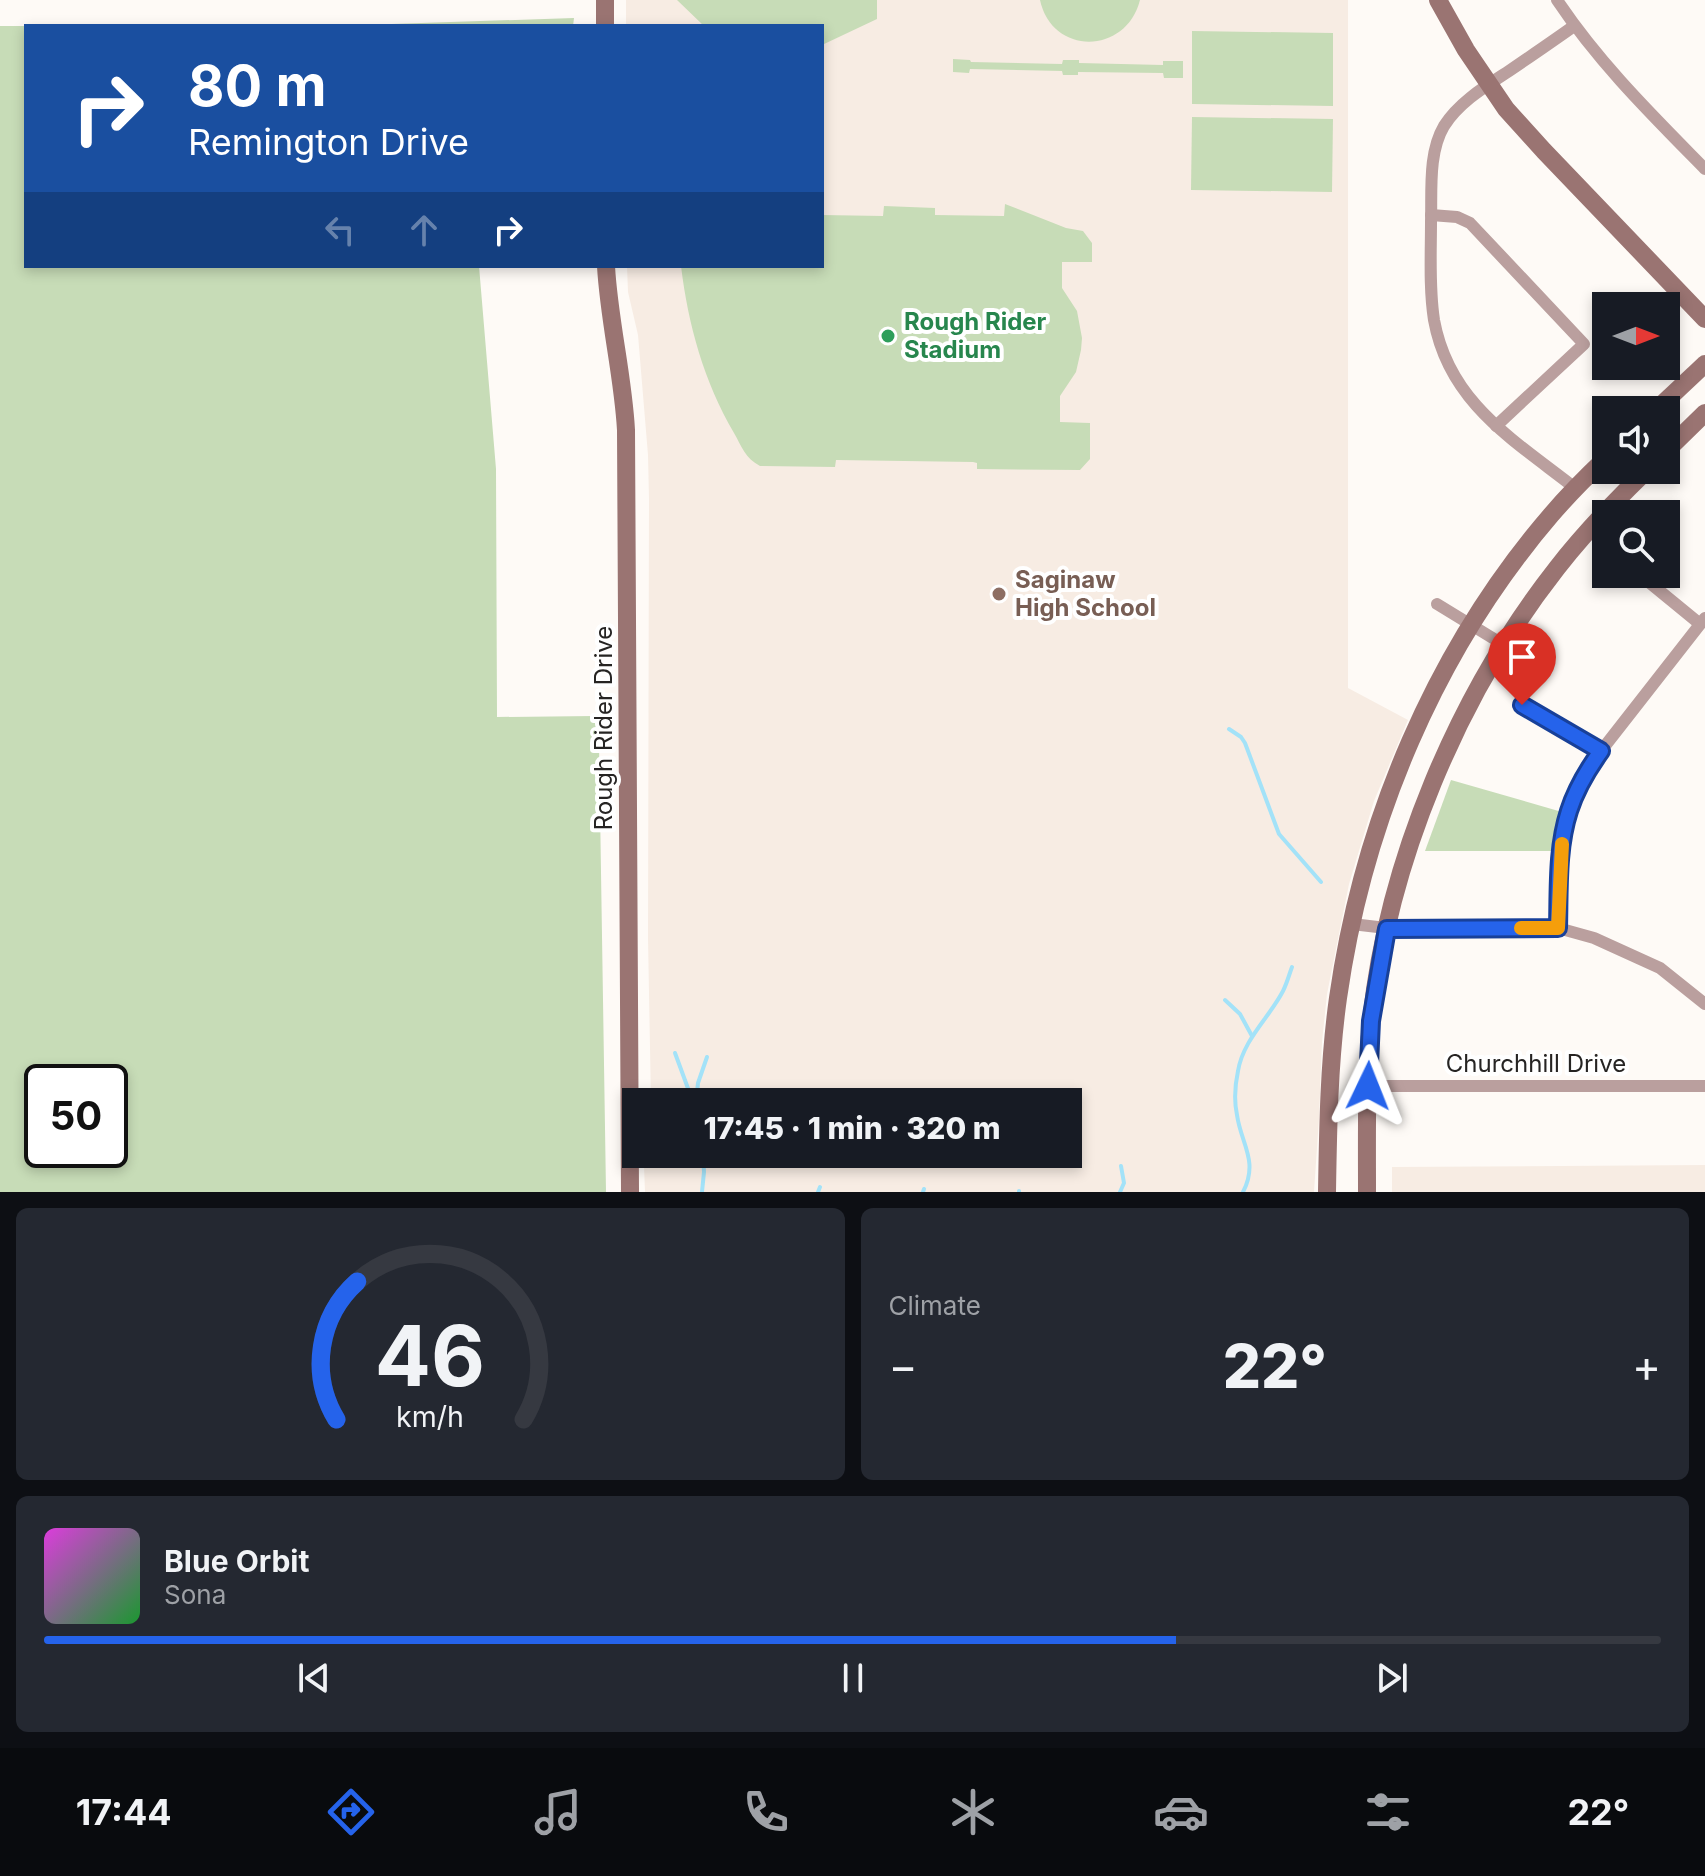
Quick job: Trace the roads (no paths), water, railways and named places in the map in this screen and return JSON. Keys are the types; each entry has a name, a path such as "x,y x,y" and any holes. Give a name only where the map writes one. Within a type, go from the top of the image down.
{"main road":[{"path":"605,0 605,24"},
{"path":"1438,0 1466,50 1506,109 1705,319"},
{"name":"Rough Rider Drive","path":"606,268 626,430 630,1192"},
{"path":"1671,396 1705,364"},
{"path":"1680,437 1705,413"},
{"path":"1327,1192 1330,1092 1343,962 1369,856 1399,768 1434,691 1496,588 1551,515 1592,472"},
{"path":"1367,1192 1371,1021 1387,929 1413,837 1438,771 1476,690 1504,645 1557,568 1633,484"}],"street":[{"path":"1557,0 1616,77 1705,169"},
{"path":"1574,26 1489,84 1453,114 1438,138 1431,215 1432,299 1438,337 1451,371 1472,403 1496,426 1575,488"},
{"path":"1431,215 1457,217 1470,223 1584,344 1496,426"},
{"path":"1558,928 1560,860 1569,810 1601,751 1702,621 1658,588"},
{"path":"1437,604 1504,645"},
{"path":"1522,705 1601,751"},
{"path":"1352,924 1387,929 1558,928 1594,938 1660,968 1705,1004"},
{"name":"Churchhill Drive","path":"1368,1086 1705,1086"}],"waterway":[{"path":"1229,729 1245,743 1279,834 1321,882"},
{"path":"1243,1192 1248,1181 1249,1162 1236,1110 1238,1071 1245,1049 1283,991 1292,967"},
{"path":"1225,1000 1240,1014 1252,1036"},
{"path":"675,1053 688,1088"},
{"path":"697,1088 707,1057"},
{"path":"1120,1192 1124,1183 1121,1166"},
{"path":"702,1192 704,1168"},
{"path":"818,1192 820,1187"}],"place":[{"name":"Rough Rider Stadium","path":"888,336"},
{"name":"Saginaw High School","path":"999,594"}]}
